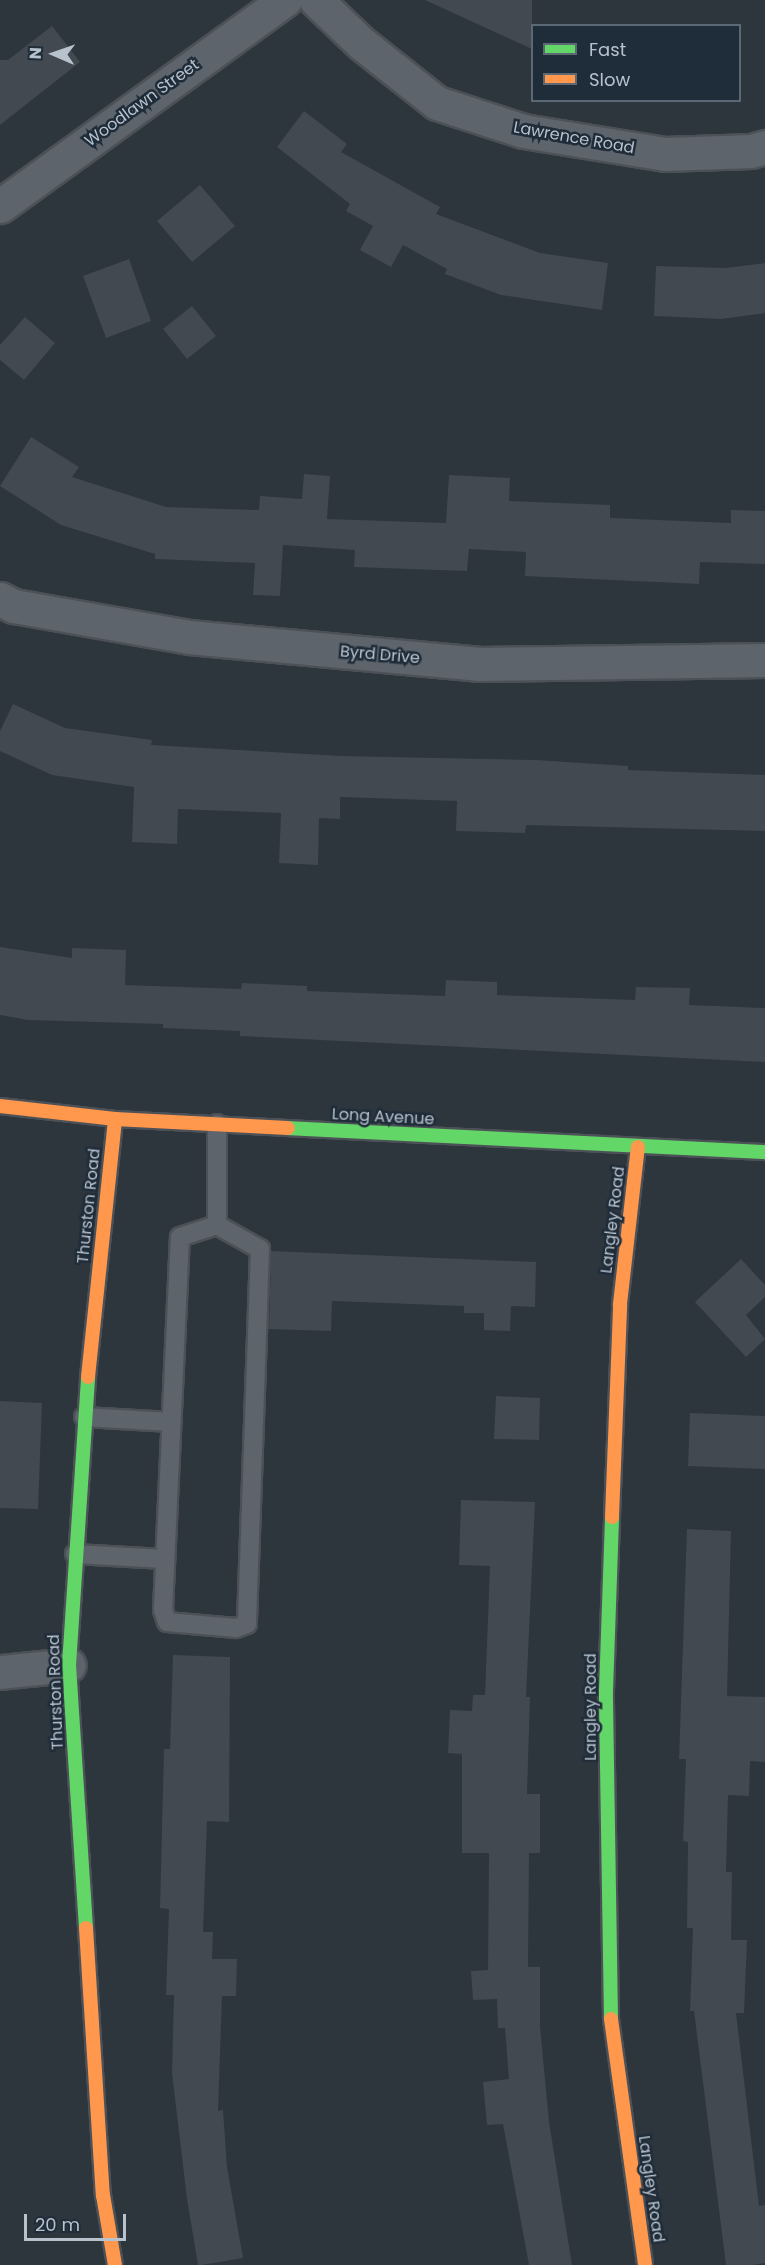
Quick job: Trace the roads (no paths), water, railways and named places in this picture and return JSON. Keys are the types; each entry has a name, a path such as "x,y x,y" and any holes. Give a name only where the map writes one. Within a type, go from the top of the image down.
{"street":[{"name":"Woodlawn Street","path":"0,206 285,0"},
{"name":"Lawrence Road","path":"316,0 360,43 437,104 523,131 665,154 752,152 765,147"},
{"name":"Byrd Drive","path":"0,599 14,606 189,637 478,664 765,660"},
{"name":"Long Avenue","path":"0,1106 115,1119 765,1152"},
{"name":"Thurston Road","path":"115,1119 84,1417 69,1665 103,2195 115,2265"},
{"name":"Langley Road","path":"638,1147 620,1304 606,1691 611,2016 645,2265"},
{"path":"0,1672 69,1665"}],"lane":[{"path":"217,1124 217,1225"},
{"path":"217,1225 260,1249 247,1624 236,1628 167,1622 163,1610 171,1422 180,1237 217,1225"},
{"path":"84,1417 171,1422"},
{"path":"75,1554 164,1558"}]}
